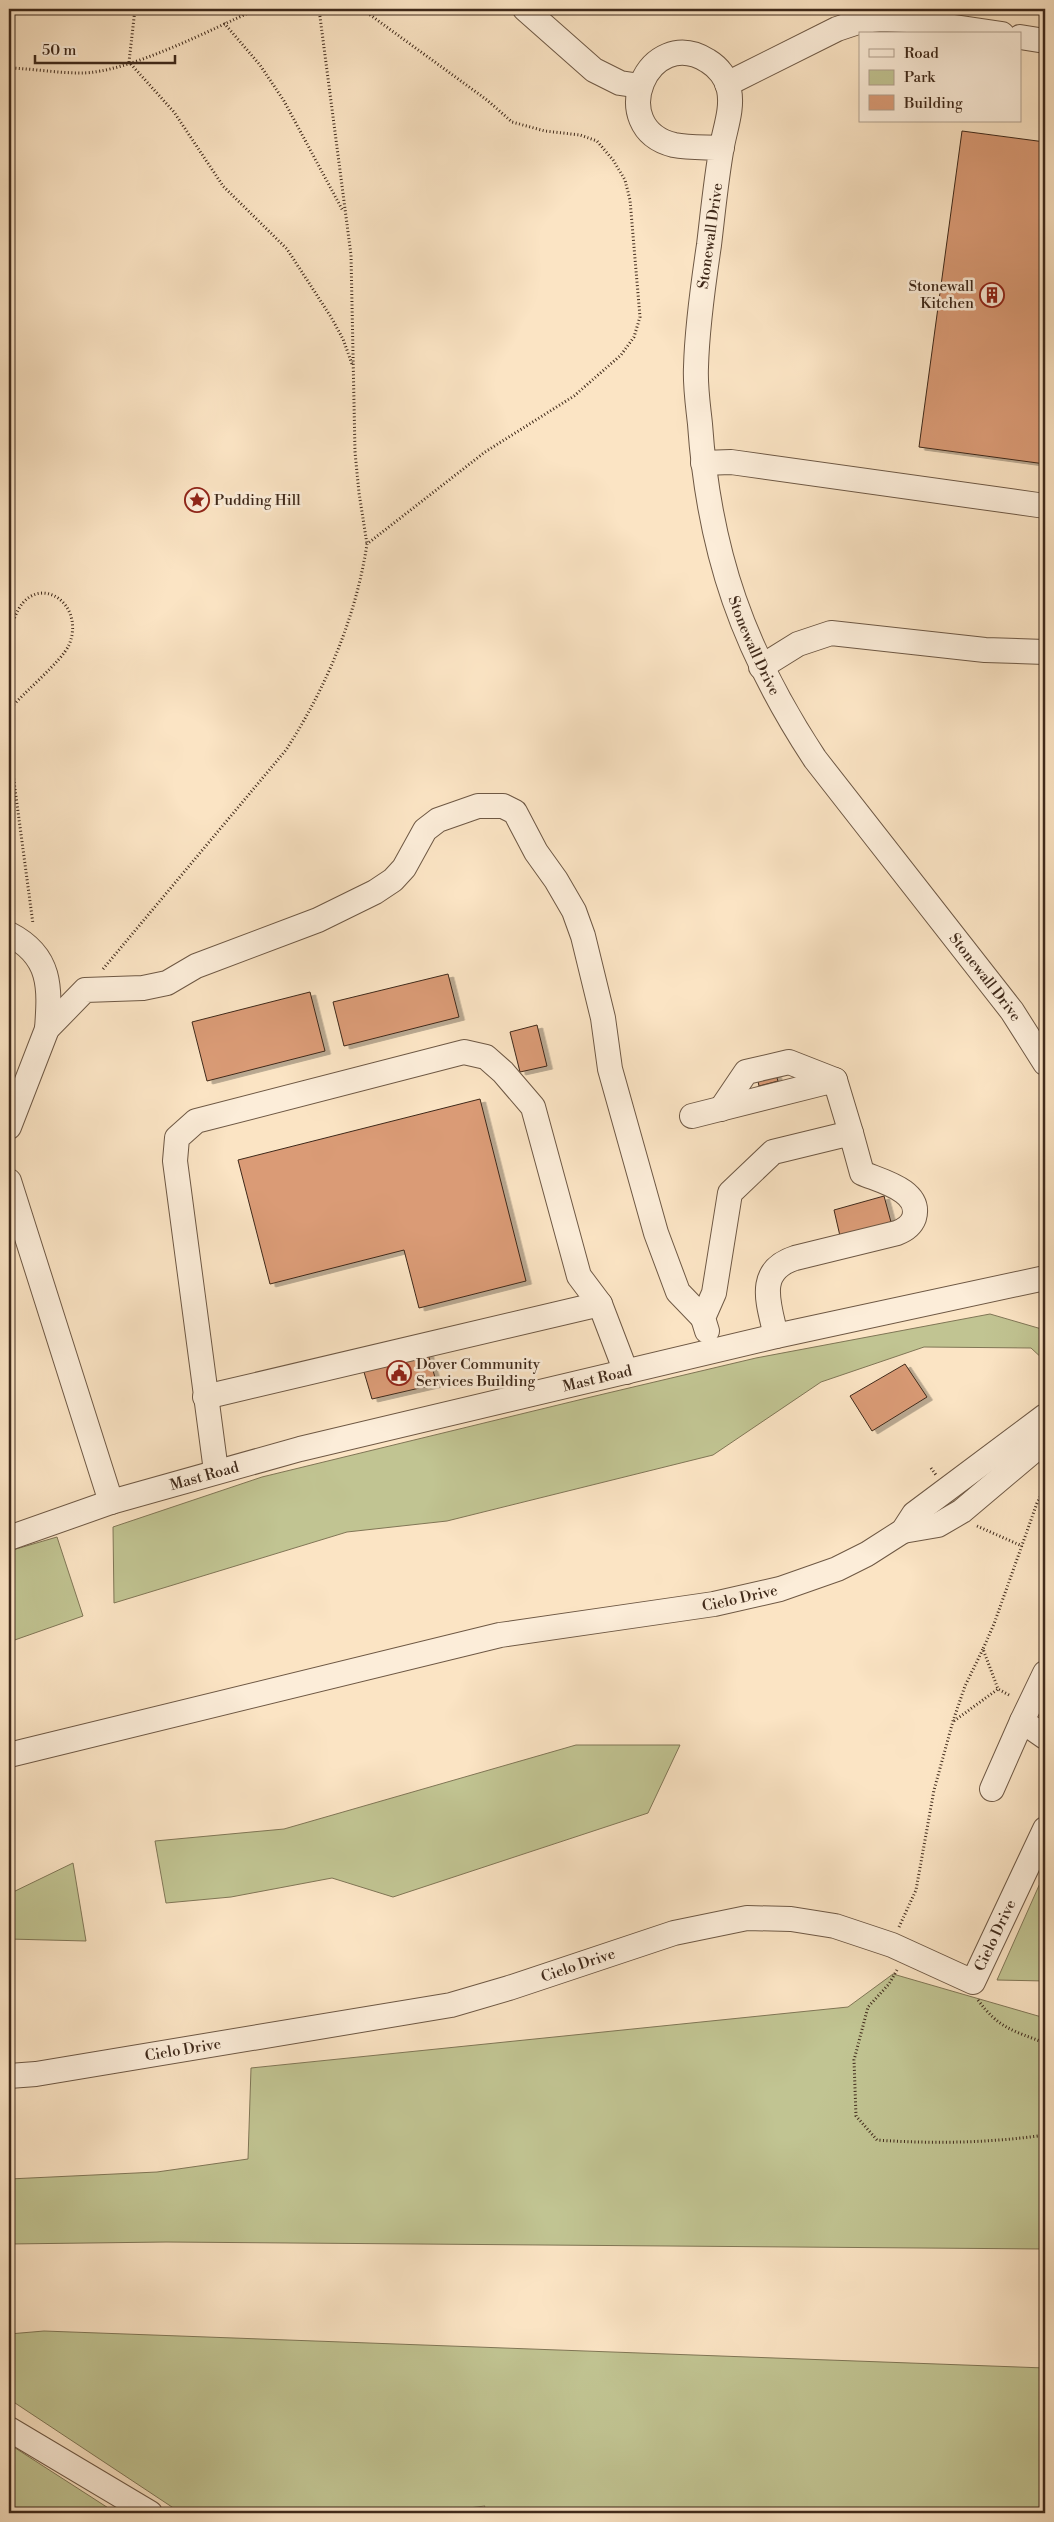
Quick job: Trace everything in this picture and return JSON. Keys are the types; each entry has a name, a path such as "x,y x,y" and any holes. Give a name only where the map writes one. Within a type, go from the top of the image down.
{"street":[{"path":"525,9 594,70 620,83 640,86 637,101 640,116 648,129 660,139 675,145 722,148"},
{"path":"727,84 837,29 861,21 881,19 907,20 988,32"},
{"path":"1022,37 1045,41"},
{"name":"Stonewall Drive","path":"640,86 646,72 658,61 672,54 687,53 702,57 715,65 727,84 730,105 722,148 702,295 696,368 708,504 722,566 740,618 761,667 788,717 815,759 1012,1011 1045,1063"},
{"path":"704,463 731,462 1045,506"},
{"path":"761,667 798,644 830,633 985,650 1045,652"},
{"path":"47,1029 85,990 143,988 167,983 196,966 318,920 375,892 392,880 404,868 424,830 438,820 478,806 503,806 515,812 536,852 556,880 574,911 583,936 603,1018 610,1069 656,1233 678,1292 704,1318 711,1351"},
{"path":"9,934 32,953 45,971 50,991 47,1029 9,1127"},
{"path":"216,1471 204,1397 175,1161 177,1138 196,1121 464,1052 486,1057 503,1072 533,1106 579,1276 600,1304 626,1372"},
{"path":"692,1116 721,1109 746,1072 789,1062 835,1080 862,1173 907,1194 914,1204 914,1219 904,1230 795,1258 780,1266 770,1278 767,1292 776,1336"},
{"path":"704,1318 714,1293 730,1193 773,1152 851,1133"},
{"path":"9,1181 111,1502"},
{"name":"Mast Road","path":"9,1538 111,1502 300,1449 776,1336 1045,1278"},
{"path":"204,1397 600,1304"},
{"name":"Cielo Drive","path":"903,1531 914,1514 1045,1416"},
{"name":"Cielo Drive","path":"9,1755 500,1635 714,1604 780,1589 837,1569 867,1554 903,1531 938,1525 962,1511 1045,1441"},
{"path":"992,1789 1045,1673"},
{"path":"1022,1721 1045,1737"},
{"name":"Cielo Drive","path":"9,2076 45,2072 435,2008 509,1988 674,1933 747,1918 791,1919 836,1926 892,1945 973,1982 1045,1829"},
{"path":"9,2429 150,2513"}],"path":[{"path":"135,9 129,62 174,112 223,186 287,249 331,317 343,339 354,368"},
{"path":"12,68 82,73 129,62 257,9"},
{"path":"85,990 286,750 305,721 338,651 363,572 367,544 355,452 351,255 319,9"},
{"path":"362,9 487,100 512,122 545,131 580,135 597,141 617,166 625,180 630,200 640,317 634,337 621,355 581,390 485,452 367,544"},
{"path":"224,23 260,65 284,101 345,214"},
{"path":"9,649 14,616 20,603 33,595 46,593 58,597 67,607 72,631 69,645 60,658 24,691 9,710"},
{"path":"9,744 33,919 32,953"},
{"path":"896,1933 916,1890 934,1790 952,1721 964,1686 983,1649 1037,1503 1045,1488"},
{"path":"973,1522 985,1531 1022,1546"},
{"path":"983,1649 998,1689 1009,1695"},
{"path":"952,1721 998,1689"},
{"path":"901,1962 889,1984 868,2007 854,2060 856,2116 877,2140 926,2144 1017,2139 1045,2134"},
{"path":"974,1994 991,2018 1006,2028 1045,2043"}],"green space":[{"path":"990,1314 1045,1330 1045,1361 1031,1348 924,1347 821,1382 713,1455 447,1521 347,1532 114,1603 113,1527 262,1477 756,1358"},
{"path":"57,1537 83,1616 9,1642 9,1551"},
{"path":"576,1745 680,1745 648,1813 393,1897 332,1878 231,1897 166,1903 155,1841 284,1829"},
{"path":"73,1863 86,1941 9,1939 9,1894"},
{"path":"1045,1872 1045,1981 997,1980"},
{"path":"893,1974 1045,2018 1045,2249 166,2242 9,2244 9,2179 157,2172 248,2159 251,2068 848,2007"},
{"path":"44,2331 1045,2368 1045,2513 481,2513 485,2506 427,2513 181,2513 9,2399 9,2334"},
{"path":"9,2444 116,2513 9,2513"}],"building":[{"name":"Stonewall Kitchen","path":"962,131 1045,142 1045,464 919,447"},
{"path":"448,974 459,1017 344,1046 333,1002"},
{"path":"310,992 325,1051 207,1081 192,1022"},
{"path":"537,1025 547,1066 520,1072 510,1032"},
{"path":"775,1072 778,1081 759,1086 757,1077"},
{"path":"480,1099 526,1281 419,1308 404,1250 270,1284 238,1160"},
{"path":"884,1196 891,1222 840,1236 834,1210"},
{"name":"Dover Community Services Building","path":"426,1347 437,1384 372,1399 361,1362"},
{"path":"905,1364 927,1397 872,1431 850,1396"}],"place":[{"name":"Stonewall Kitchen","path":"992,295"},
{"name":"Pudding Hill","path":"197,500"},
{"name":"Dover Community Services Building","path":"399,1373"}]}
